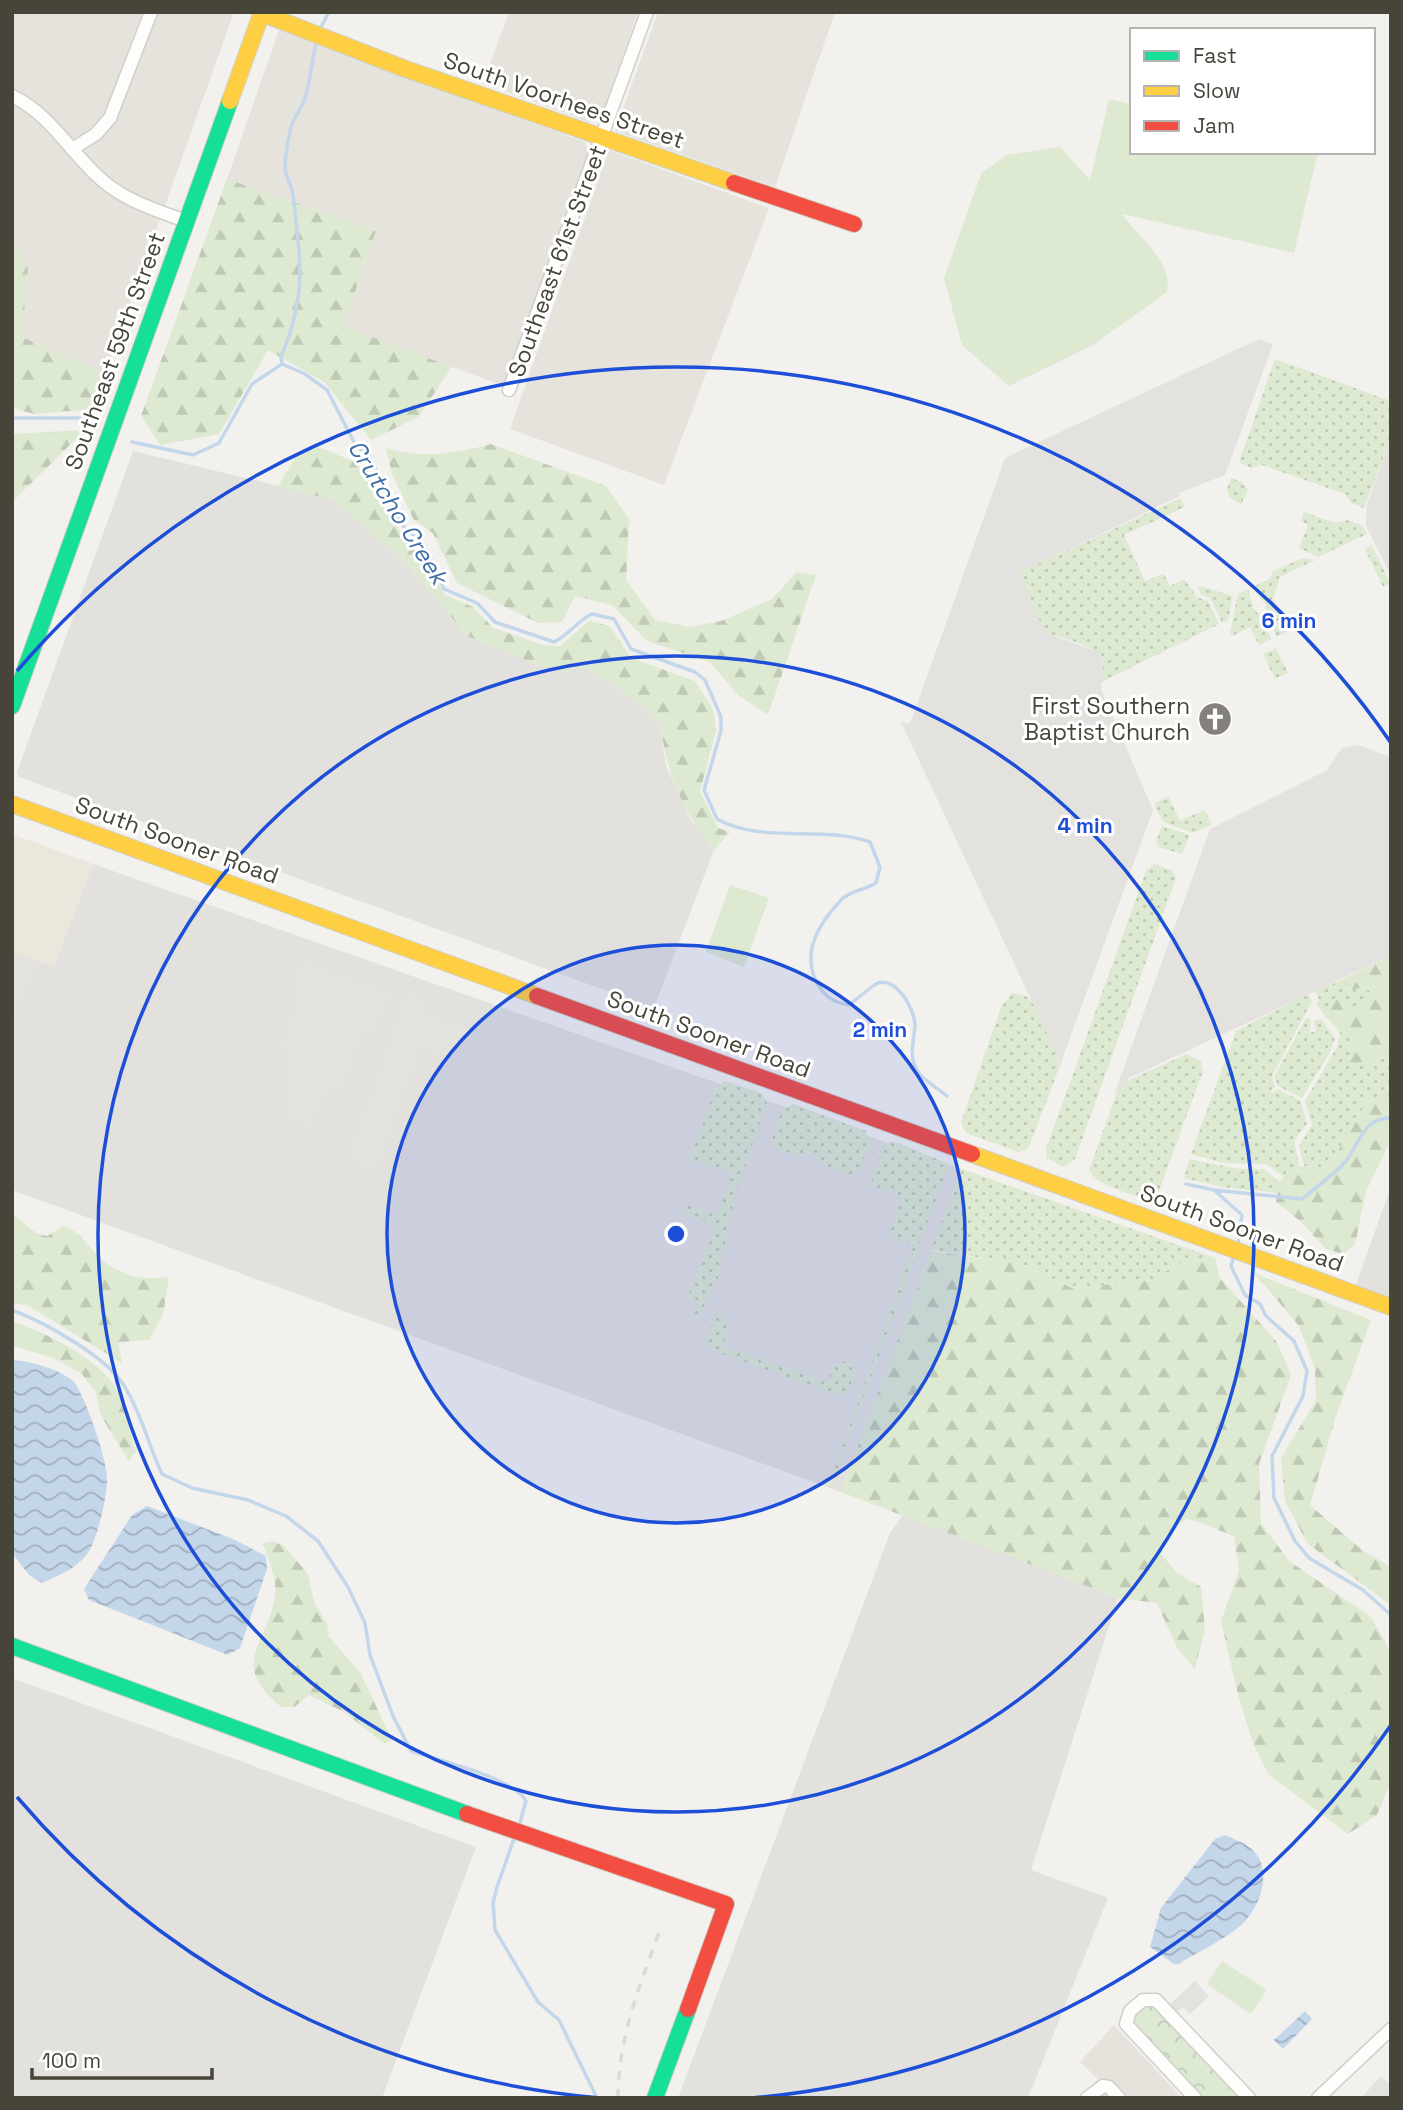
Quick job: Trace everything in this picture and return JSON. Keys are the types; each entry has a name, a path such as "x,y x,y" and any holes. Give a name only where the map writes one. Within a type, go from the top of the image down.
{"main road":[{"name":"South Voorhees Street","path":"262,12 403,68 854,224"},
{"name":"Southeast 59th Street","path":"12,706 262,12"},
{"name":"South Sooner Road","path":"12,804 1391,1307"},
{"path":"12,1646 476,1817 726,1904 654,2098"}],"street":[{"path":"74,148 96,134 110,118 151,12"},
{"name":"Southeast 61st Street","path":"509,390 647,12"},
{"path":"12,96 49,121 85,164 106,184 129,198 186,221"},
{"path":"1195,2098 1126,2024 1130,2011 1149,1997 1156,2000 1249,2098"},
{"path":"1318,2098 1391,2029"},
{"path":"1087,2098 1103,2086 1109,2087 1119,2098"}],"shaded area":[{"path":"12,12 234,12 105,374 22,337 28,269 12,237"},
{"path":"509,12 638,12 603,112 592,123 483,83"},
{"path":"658,12 835,12 775,187 615,131"},
{"path":"279,30 585,142 588,155 506,387 343,326 376,231 227,179"},
{"path":"609,150 769,208 664,485 510,429"},
{"path":"1259,339 1273,344 1225,475 1179,493 1180,496 1019,573 1045,633 1094,650 1100,656 1103,664 1101,689 1153,810 1059,1068 1058,1057 901,722 910,724 1005,458"},
{"path":"1391,438 1391,576 1366,526 1367,504"},
{"path":"133,451 333,499 409,567 467,636 558,673 585,666 636,701 660,723 666,766 690,818 714,850 654,1008 19,777 17,772"},
{"path":"1358,745 1391,757 1391,956 1129,1078 1114,1095 1210,829 1327,770 1342,748"},
{"path":"12,834 93,864 54,968 12,952"},
{"path":"93,864 962,1169 841,1492 12,1190 12,952 54,967"},
{"path":"12,953 36,962 12,1030"},
{"path":"301,960 392,992 375,1036 363,1033 343,1090 328,1085 312,1130 284,1119 283,1090 290,1072 280,1043 295,1000 290,992"},
{"path":"406,991 425,998 421,1012 571,1066 559,1098 409,1044 421,1050 376,1172 346,1162"},
{"path":"598,1050 700,1087 661,1187 558,1150"},
{"path":"772,1141 775,1149 793,1154 779,1195 756,1187"},
{"path":"513,1153 535,1161 507,1238 485,1231"},
{"path":"689,1159 732,1174 717,1215 678,1201"},
{"path":"1391,1186 1391,1307 1353,1293"},
{"path":"903,1515 1118,1598 1031,1870 1108,1898 1028,2098 678,2098 890,1533"},
{"path":"12,1678 476,1847 382,2098 12,2098"},
{"path":"1195,1981 1209,1996 1190,2014 1183,2007 1177,2012 1169,2005"},
{"path":"1114,2025 1182,2098 1085,2098 1098,2079 1080,2062"},
{"path":"1381,2076 1388,2083 1391,2081 1391,2098 1361,2098"}],"green space":[{"path":"1109,99 1130,104 1130,154 1318,154 1294,253 1122,214 1160,260 1165,270 1167,292 1093,345 1009,386 962,345 944,278 981,174 1006,155 1060,147 1090,180"},
{"path":"227,179 376,231 343,326 452,367 418,417 371,440 324,382 268,350 219,434 160,445 141,416"},
{"path":"12,237 28,269 22,337 105,374 93,409 34,414 12,408"},
{"path":"1275,359 1391,401 1391,438 1364,508 1351,503 1345,494 1262,465 1251,468 1239,462"},
{"path":"85,430 12,502 12,434"},
{"path":"491,444 606,486 629,519 626,580 655,620 689,627 721,621 772,599 797,572 816,575 768,715 738,695 710,662 647,641 612,605 575,596 562,622 538,623 457,583 433,533 414,520 392,474 386,448 439,454"},
{"path":"316,446 355,462 399,530 418,546 445,595 473,607 493,628 543,645 560,646 589,621 610,626 631,658 695,681 713,709 716,731 700,791 718,828 730,832 714,850 692,819 677,790 660,723 636,701 585,666 558,673 467,636 409,567 333,499 277,488 296,457"},
{"path":"1231,478 1242,482 1248,490 1241,504 1229,497 1227,489"},
{"path":"1181,498 1185,507 1124,535 1145,581 1164,574 1170,586 1184,579 1197,597 1208,601 1219,624 1100,683 1103,666 1098,654 1085,646 1045,633 1018,573"},
{"path":"1304,512 1335,523 1347,520 1363,526 1367,534 1318,557 1299,548 1308,525 1301,521"},
{"path":"1372,545 1390,583 1383,587 1365,549"},
{"path":"1303,558 1315,560 1280,577 1273,599 1288,631 1277,637 1265,612 1266,605 1252,587 1270,579 1273,571"},
{"path":"1198,587 1233,596 1228,620 1222,623 1211,599 1201,595"},
{"path":"1248,589 1254,610 1259,614 1271,639 1259,645 1250,627 1232,636 1230,633 1238,594"},
{"path":"1276,648 1288,673 1275,679 1263,654"},
{"path":"1168,796 1180,821 1204,810 1212,825 1193,833 1163,822 1154,804"},
{"path":"1162,826 1190,835 1182,854 1158,847 1156,841"},
{"path":"1154,864 1172,870 1176,878 1075,1159 1063,1167 1047,1158 1046,1149 1146,871"},
{"path":"730,885 769,898 744,967 706,952"},
{"path":"1391,956 1391,1052 1374,1063 1348,1065 1355,1036 1340,1032 1325,1016 1337,997 1351,1008 1361,1007 1372,991 1362,987 1352,990 1344,979"},
{"path":"1344,979 1352,990 1362,987 1373,992 1361,1007 1351,1009 1337,998 1325,1016 1316,1003 1319,1000 1315,991"},
{"path":"1012,993 1027,996 1038,1012 1052,1040 1059,1068 1031,1142 1027,1149 1018,1152 966,1133 961,1123 1001,1007"},
{"path":"1308,994 1312,1001 1272,1076 1275,1087 1270,1091 1273,1093 1277,1089 1301,1101 1307,1124 1294,1141 1299,1164 1284,1177 1266,1164 1223,1163 1191,1154 1236,1031"},
{"path":"1306,1018 1311,1020 1310,1033 1316,1031 1314,1020 1321,1019 1335,1038 1330,1052 1302,1098 1278,1086 1274,1077"},
{"path":"1340,1032 1355,1036 1349,1065 1374,1063 1391,1052 1391,1101 1367,1101 1328,1168 1304,1166 1299,1146 1312,1125 1305,1101 1338,1045"},
{"path":"1187,1054 1201,1062 1203,1071 1156,1199 1130,1194 1099,1181 1089,1170 1120,1084"},
{"path":"725,1081 761,1093 767,1103 735,1195 718,1278 699,1316 693,1314 698,1302 687,1298 716,1226 685,1214 683,1203 717,1215 732,1175 689,1159 716,1088"},
{"path":"1367,1101 1391,1101 1391,1140 1366,1191 1355,1244 1343,1254 1326,1249 1300,1221 1276,1202 1279,1182 1294,1166 1328,1168"},
{"path":"793,1104 866,1131 870,1144 858,1173 852,1175 820,1164 814,1154 808,1152 797,1156 773,1147 777,1122"},
{"path":"889,1142 896,1142 949,1164 831,1487 828,1486 914,1245 889,1235 902,1196 870,1185 884,1146"},
{"path":"1189,1159 1239,1169 1264,1169 1279,1182 1277,1193 1222,1187 1184,1178"},
{"path":"962,1169 1215,1258 1174,1264 1157,1280 1072,1288 1022,1264 931,1250"},
{"path":"12,1214 36,1233 47,1236 64,1226 69,1228 101,1259 119,1271 137,1277 169,1277 163,1315 149,1340 118,1342 122,1363 27,1305 12,1303"},
{"path":"931,1251 1022,1264 1072,1288 1157,1280 1174,1264 1215,1258 1219,1277 1277,1342 1291,1375 1259,1464 1261,1523 1289,1561 1371,1617 1391,1652 1391,1781 1377,1815 1348,1834 1268,1774 1253,1743 1239,1699 1221,1621 1239,1570 1234,1536 1187,1518 1165,1536 1161,1554 1177,1573 1201,1587 1205,1629 1195,1669 1177,1648 1157,1603 1118,1598 841,1492"},
{"path":"1254,1273 1371,1320 1336,1416 1310,1505 1362,1550 1391,1567 1391,1605 1308,1544 1285,1501 1281,1458 1316,1400 1315,1369 1299,1326"},
{"path":"720,1308 728,1329 723,1346 827,1382 833,1366 845,1361 853,1365 856,1371 848,1391 839,1396 707,1348 705,1341"},
{"path":"12,1321 73,1349 101,1370 119,1394 136,1452 129,1461 101,1416 96,1392 81,1373 53,1358 12,1345"},
{"path":"273,1541 284,1546 308,1574 314,1602 327,1624 329,1637 360,1672 392,1740 385,1744 344,1712 309,1695 294,1707 281,1707 265,1692 254,1666 255,1654 271,1613 276,1590 263,1543"},
{"path":"1222,1961 1267,1990 1251,2014 1207,1984"},
{"path":"1150,2000 1249,2098 1200,2098 1129,2023"}],"water":[{"path":"12,1360 44,1366 73,1381 89,1412 106,1468 104,1505 91,1548 72,1568 42,1583 29,1575 12,1553"},
{"path":"147,1506 233,1539 266,1556 267,1569 240,1648 228,1655 89,1600 84,1589 132,1515"},
{"path":"1225,1835 1241,1842 1256,1854 1263,1873 1261,1893 1252,1912 1232,1932 1179,1964 1174,1964 1150,1947 1161,1908 1215,1839"},
{"path":"1305,2011 1312,2019 1283,2049 1274,2040"}],"waterway":[{"path":"320,29 329,12"},
{"path":"282,364 281,357 290,334 299,295 300,276 293,195 285,160 291,127 307,91 317,40"},
{"name":"Crutcho Creek","path":"132,442 193,455 219,443 252,384 282,364 305,374 327,390 356,446 369,455 402,525 425,546 444,589 477,603 495,622 554,642 592,614 614,619 631,649 695,672 705,680 721,717 721,731 704,790 717,819 753,831 832,835 870,842 880,867 876,883 846,896 826,918 812,950 813,973 827,996 848,1005 878,983 885,982 898,989 914,1018 912,1054 915,1066 924,1079 947,1096"},
{"name":"Crutcho Creek","path":"12,418 90,418"},
{"path":"1186,1184 1214,1190 1302,1199 1345,1162 1367,1127 1373,1122 1391,1118"},
{"name":"Crutcho Creek","path":"1214,1190 1242,1215 1238,1245"},
{"name":"Crutcho Creek","path":"1234,1256 1231,1266 1245,1295 1260,1304 1266,1316 1294,1341 1307,1371 1303,1396 1272,1456 1274,1498 1295,1541 1309,1558 1363,1590 1391,1615"},
{"path":"12,1310 73,1341 114,1373 135,1406 162,1474 192,1488 248,1500 286,1516 318,1541 348,1587 365,1623 370,1655 393,1716 411,1751 474,1771 519,1793 526,1801 519,1826"},
{"path":"515,1836 493,1903 495,1930 538,2002 559,2020 597,2098"}],"railway":[{"path":"618,2098 626,2033 660,1930"}],"traffic: fast":[{"path":"12,706 230,101"},
{"path":"12,1646 467,1814"},
{"path":"655,2098 688,2009"}],"traffic: slow":[{"path":"230,101 262,12"},
{"path":"261,13 403,68 734,183"},
{"path":"12,804 537,996"},
{"path":"972,1154 1391,1307"}],"traffic: jam":[{"path":"734,183 854,224"},
{"path":"537,996 972,1154"},
{"path":"467,1814 726,1904 688,2009"}],"place":[{"name":"First Southern Baptist Church","path":"1215,719"}]}
